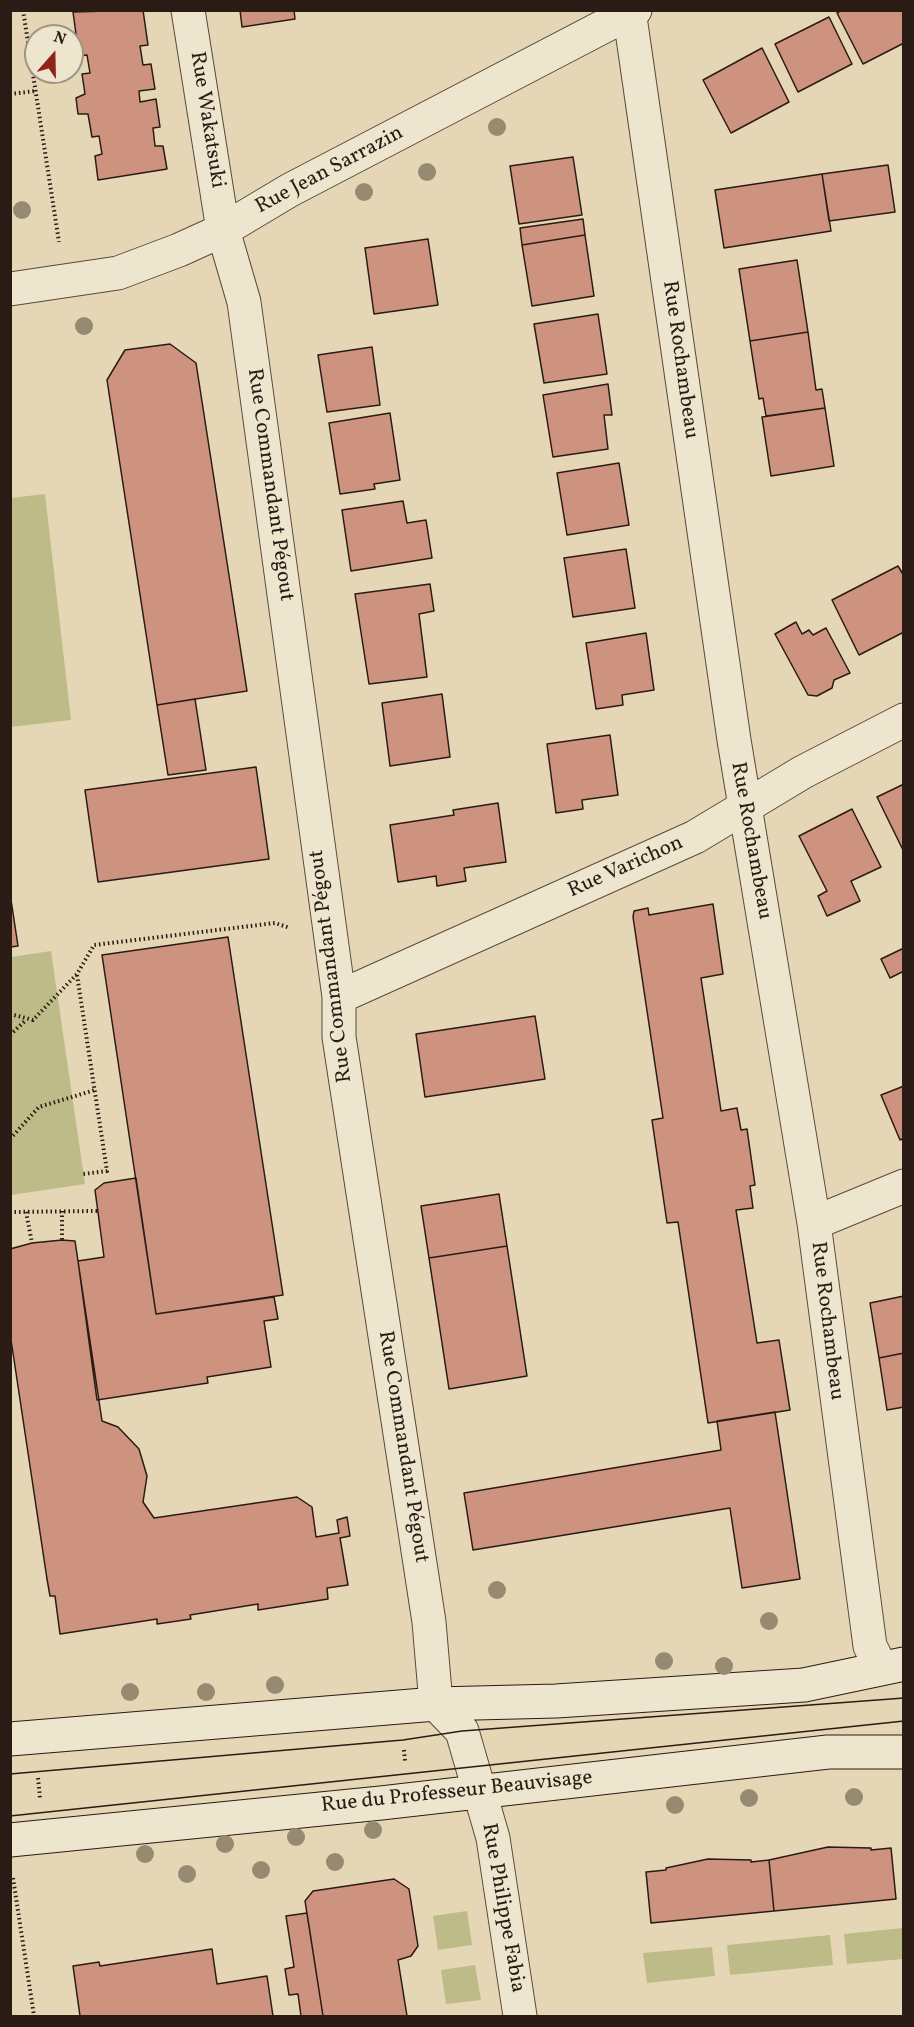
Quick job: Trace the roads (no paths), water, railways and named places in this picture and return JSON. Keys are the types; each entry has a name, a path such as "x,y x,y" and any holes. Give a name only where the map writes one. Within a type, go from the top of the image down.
{"street":[{"name":"Rue Wakatsuki","path":"188,10 223,230"},
{"name":"Rue Jean Sarrazin","path":"10,289 118,273 179,250 223,230 290,190 631,11"},
{"name":"Rue Rochambeau","path":"631,11 744,807 814,1223 870,1647 892,1666"},
{"name":"Rue Commandant Pégout","path":"223,230 244,302 339,997 339,1037 429,1622 436,1704"},
{"name":"Rue Varichon","path":"339,997 695,837 744,807 903,720"},
{"path":"814,1223 903,1186"},
{"path":"10,1739 436,1704 556,1701 804,1685 892,1666"},
{"name":"Rue Philippe Fabia","path":"436,1704 462,1731 493,1838 520,2016"},
{"name":"Rue du Professeur Beauvisage","path":"11,1856 480,1791 828,1752 903,1752"}],"tram line":[{"path":"10,1774 403,1740 462,1731 904,1698"},
{"path":"10,1816 904,1721"}]}
